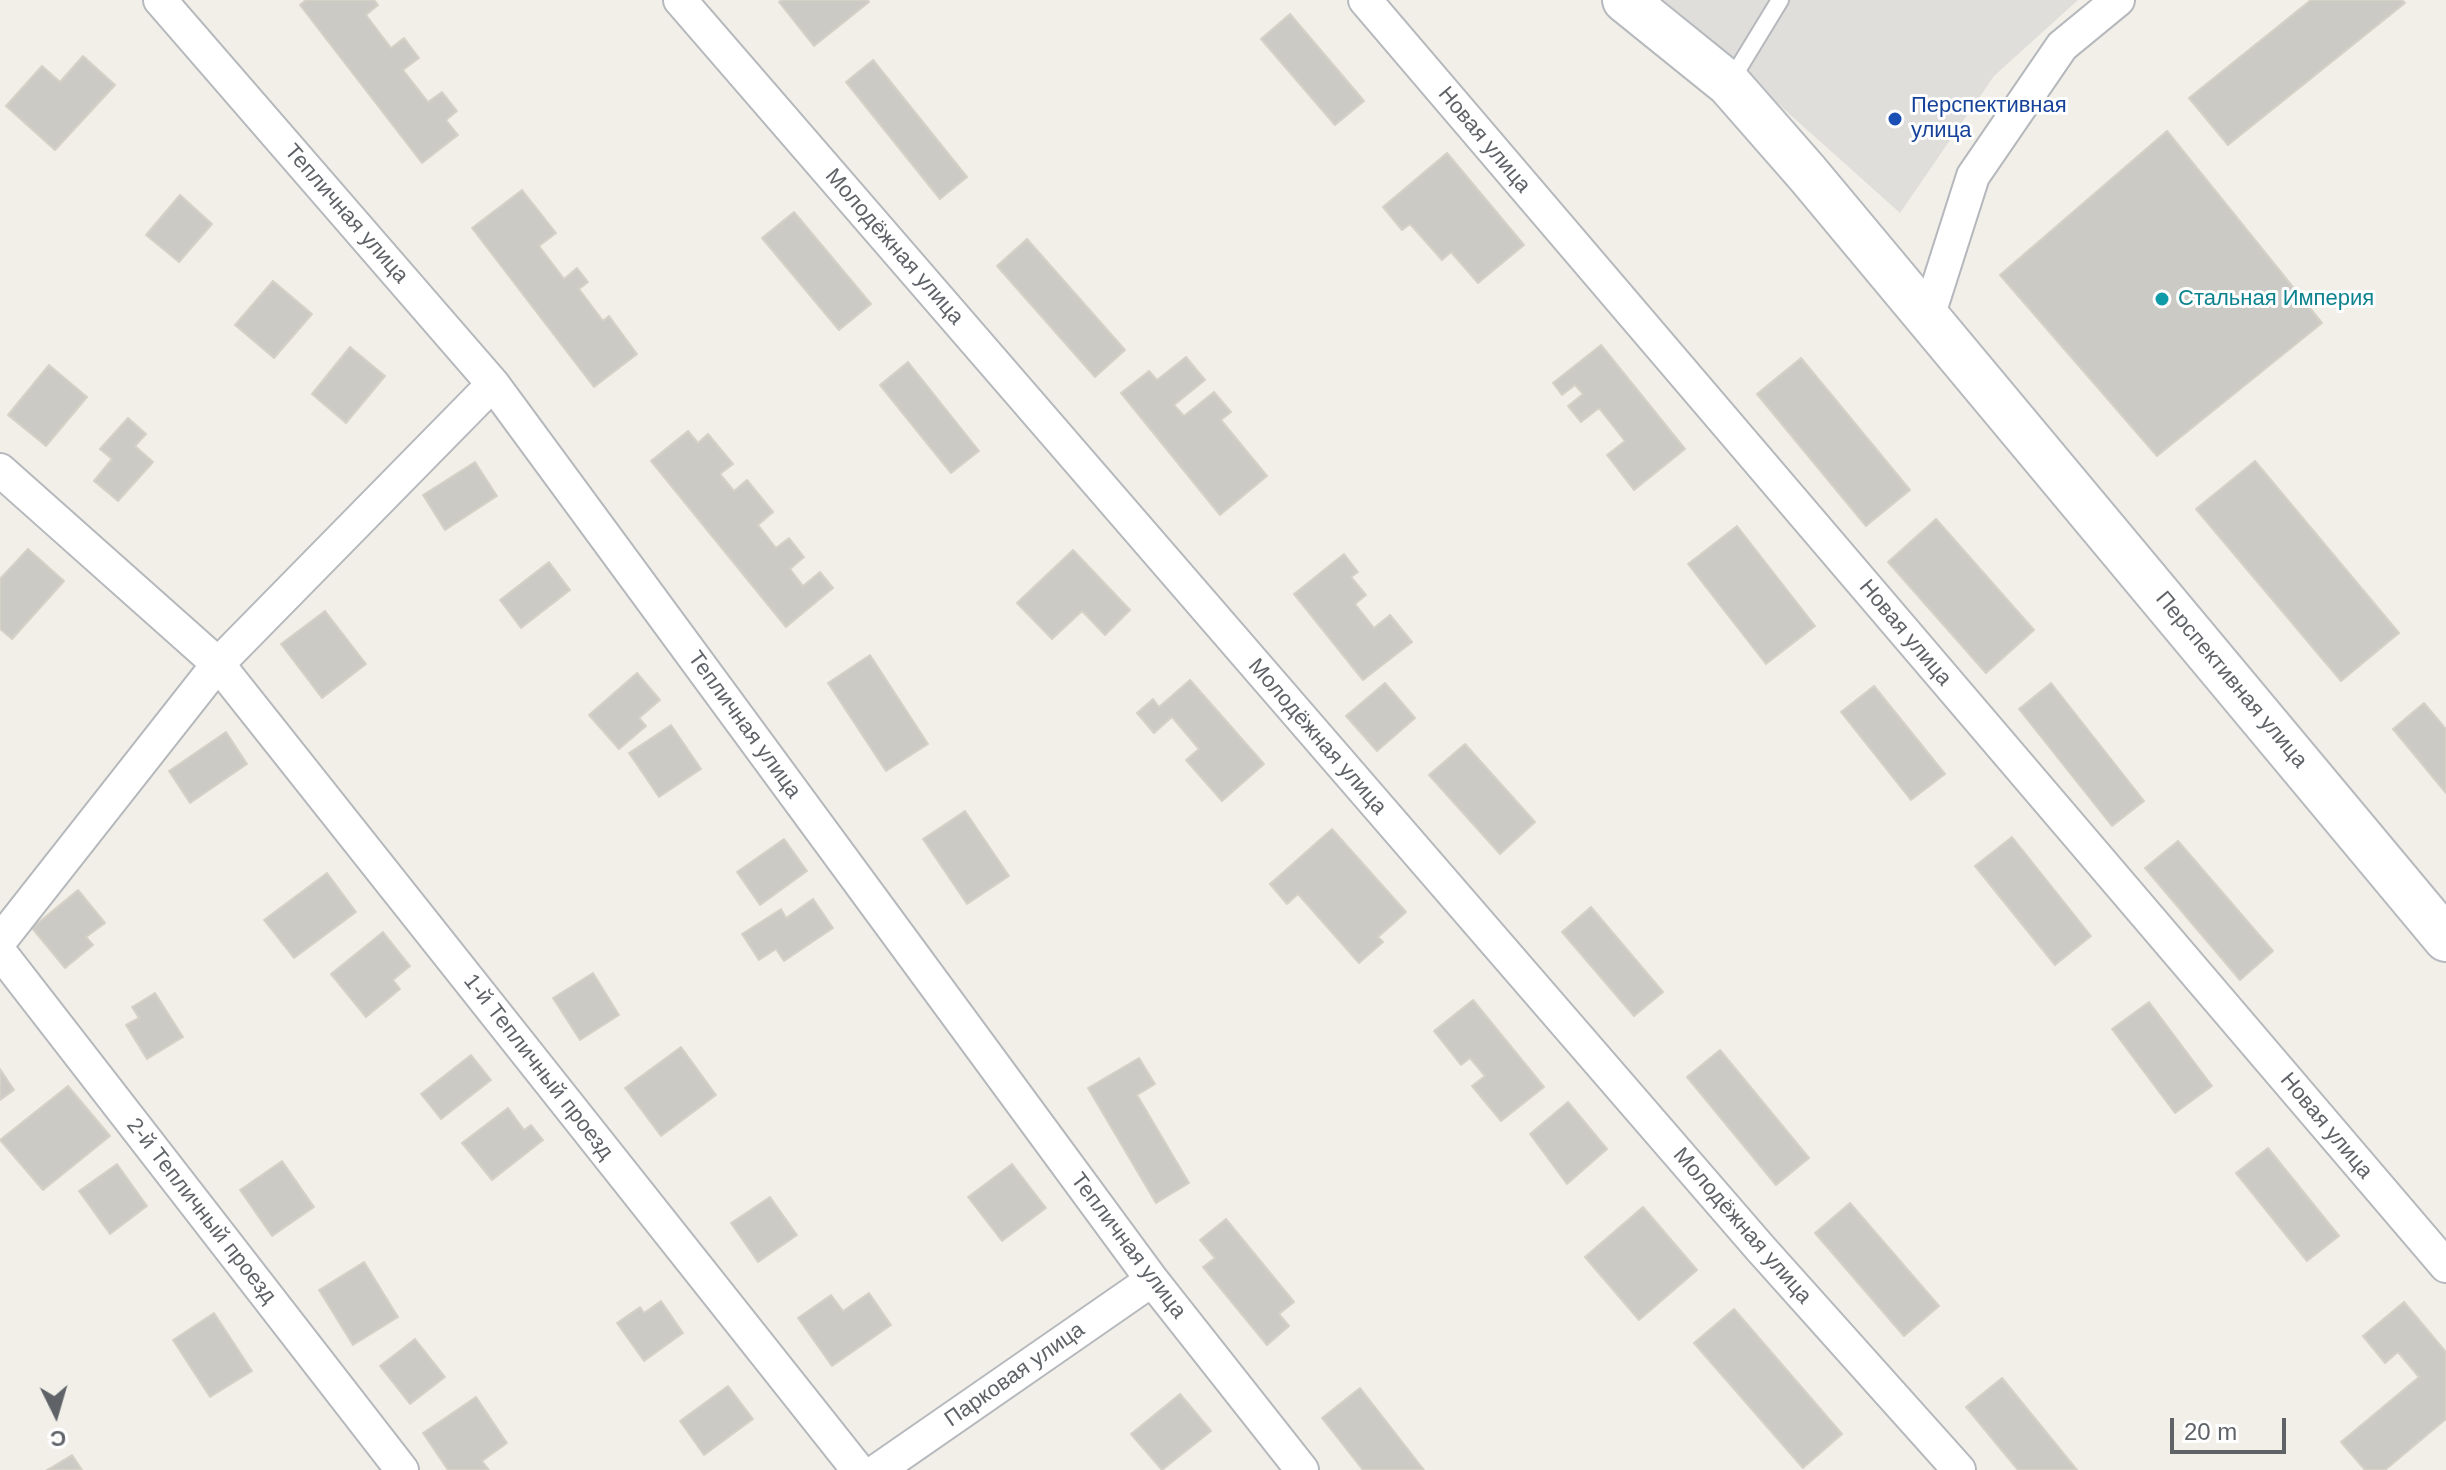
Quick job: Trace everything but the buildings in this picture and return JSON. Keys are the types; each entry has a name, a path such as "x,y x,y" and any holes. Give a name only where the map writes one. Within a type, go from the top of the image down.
{"street":[{"name":"Тепличная улица","path":"160,0 493,384 1152,1280 1302,1470"},
{"name":"Молодёжная улица","path":"680,0 1761,1249 1959,1470"},
{"name":"Новая улица","path":"1365,0 2446,1266"},
{"name":"Перспективная улица","path":"1625,0 1729,84 1928,317 2446,939"},
{"path":"1928,317 1973,176 2062,46 2118,0"},
{"path":"0,941 218,664 493,384"},
{"name":"1-й Тепличный проезд","path":"0,470 218,664 858,1470"},
{"name":"2-й Тепличный проезд","path":"0,952 402,1470"},
{"name":"Парковая улица","path":"878,1470 1152,1280"}],"lane":[{"path":"1729,84 1780,0"}],"shaded area":[{"path":"1662,0 2078,0 1994,76 1900,213"}],"place":[{"name":"Перспективная улица","path":"1895,119"},
{"name":"Стальная Империя","path":"2162,299"}]}
